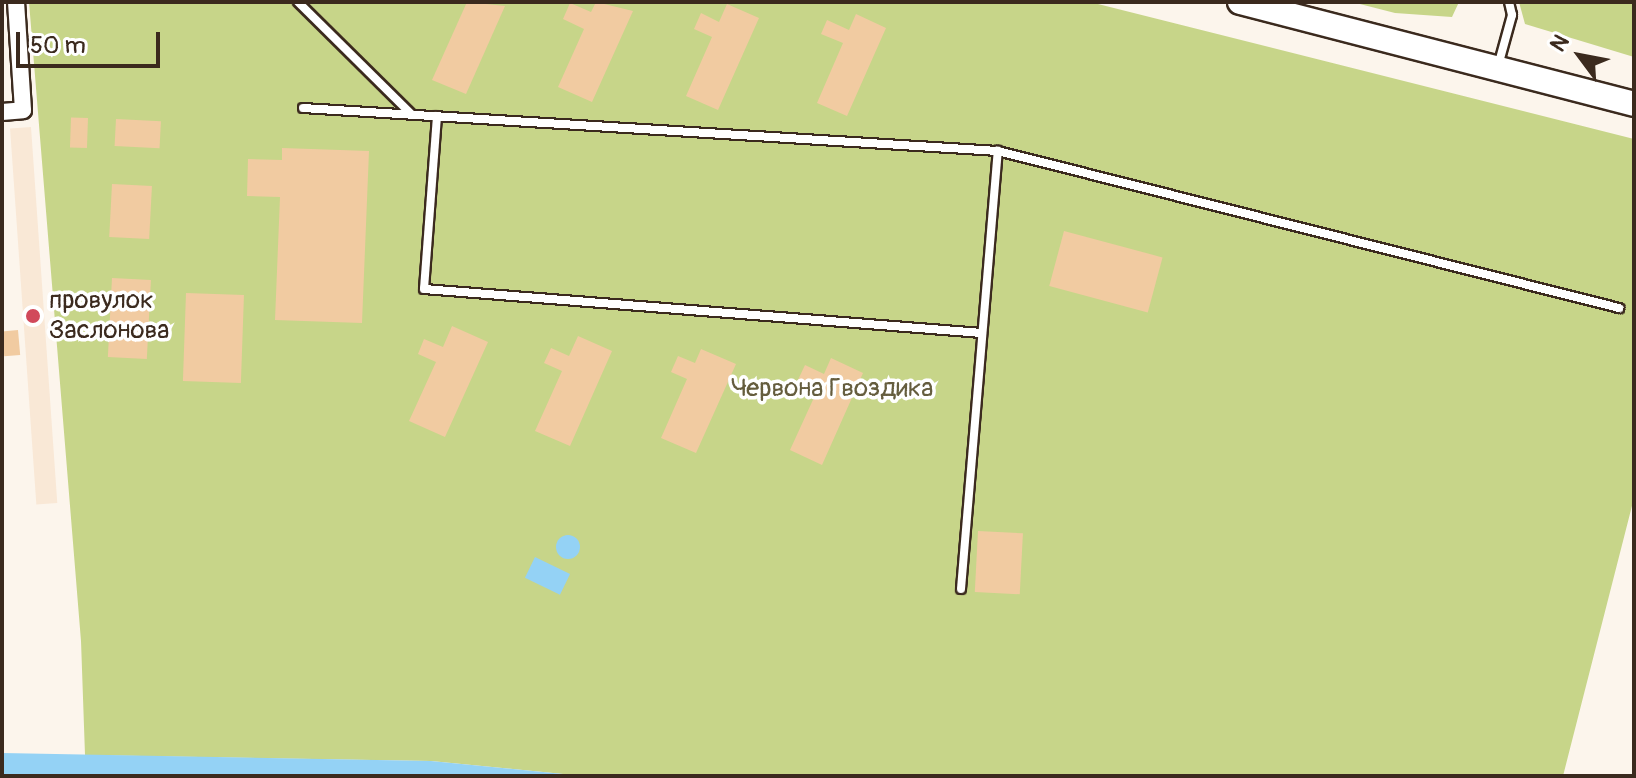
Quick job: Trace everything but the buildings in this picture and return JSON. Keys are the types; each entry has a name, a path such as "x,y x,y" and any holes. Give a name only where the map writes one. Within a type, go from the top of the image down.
{"main road":[{"path":"1240,2 1496,71 1634,104"}],"street":[{"path":"2,112 23,110 16,2"}],"lane":[{"path":"298,2 411,115"},
{"path":"1496,71 1512,15 1509,2"},
{"path":"303,108 998,151 1619,308"},
{"path":"437,116 424,289 982,333"},
{"path":"961,589 998,151"}],"shaded area":[{"name":"провулок Заслонова","path":"31,127 57,503 36,505 10,128"}],"green space":[{"name":"Червона Гвоздика","path":"29,2 1090,2 1634,139 1634,498 1563,776 583,776 431,761 85,755 81,641"},
{"path":"1352,2 1459,2 1452,17 1395,13"},
{"path":"1519,2 1634,2 1634,57 1525,24"}],"water":[{"path":"568,535 579,542 580,547 573,558 568,559 557,552 556,547 563,536"},
{"path":"535,557 570,574 560,595 525,578"},
{"path":"2,753 431,761 583,776 2,776"}],"place":[{"name":"провулок Заслонова","path":"33,316"}]}
